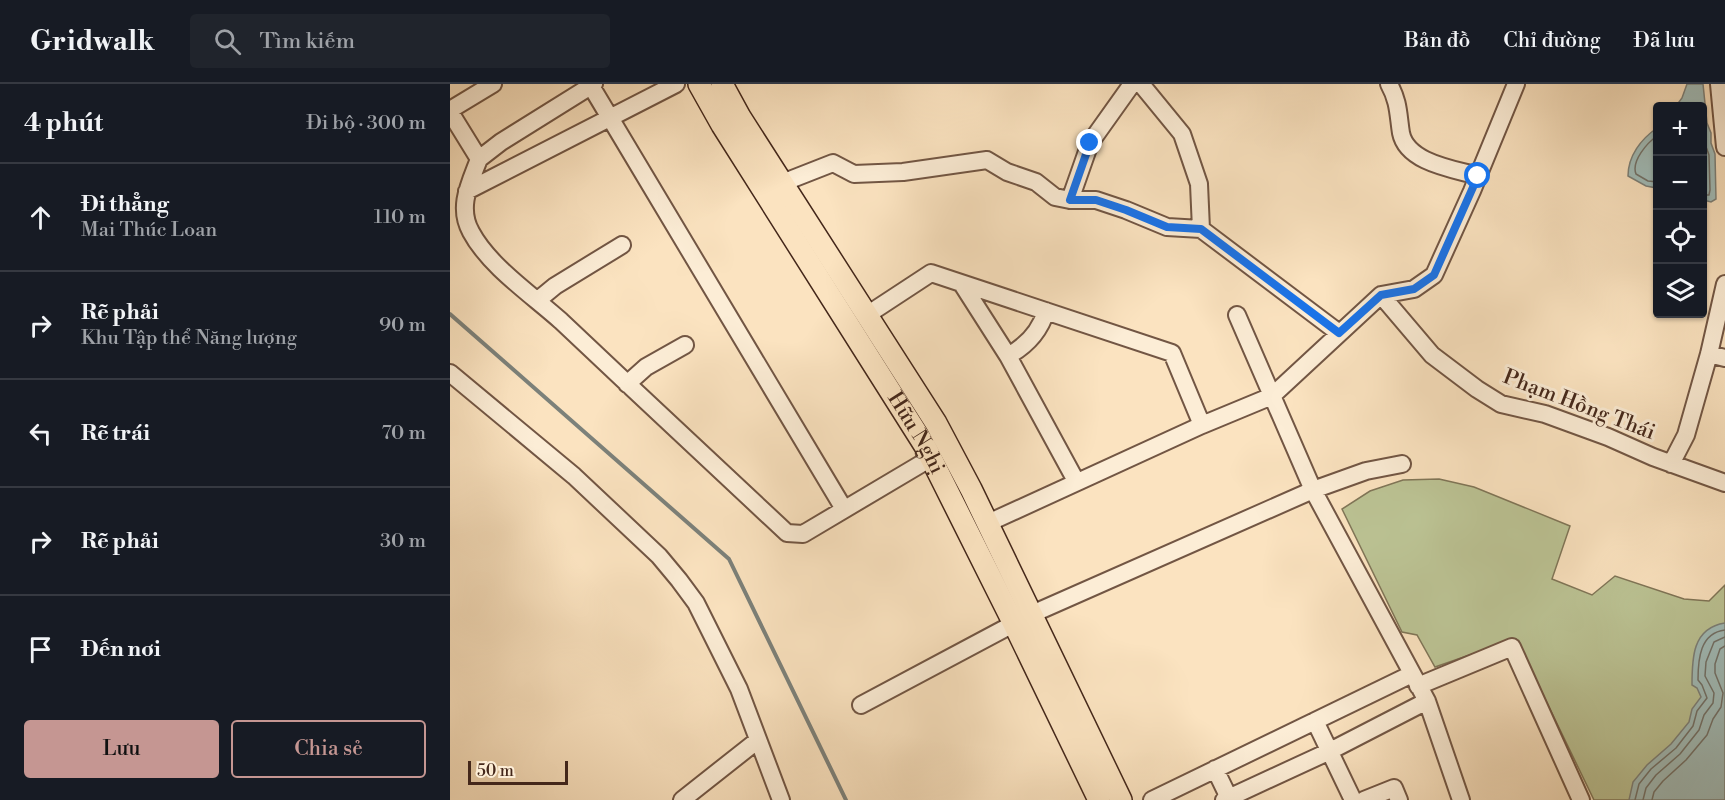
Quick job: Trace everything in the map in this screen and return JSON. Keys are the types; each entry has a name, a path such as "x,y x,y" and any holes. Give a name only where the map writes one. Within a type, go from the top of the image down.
{"main road":[{"name":"Hữu Nghị","path":"699,84 722,125 925,446 952,500 1023,619 1121,800"},
{"name":"Hữu Nghị","path":"722,84 740,117 936,423 972,489 988,523 1023,619 1099,800"},
{"path":"952,500 972,489"}],"street":[{"path":"479,159 450,111 494,84"},
{"path":"467,191 676,84"},
{"path":"1070,200 1090,143 1132,84"},
{"path":"1142,84 1182,134 1199,183 1201,229"},
{"path":"1389,84 1397,102 1401,133 1409,149 1429,162 1478,176"},
{"path":"988,523 1076,481 1272,396 1381,295 1414,289 1434,275 1516,84"},
{"path":"1719,84 1725,147"},
{"path":"843,509 592,85 501,142 479,159 467,191 464,210 470,231 489,259 538,300 787,533 803,534 931,458"},
{"path":"782,183 833,163 854,174 903,172 987,160 1007,172 1036,182 1055,196 1070,200 1096,200 1167,227 1201,229 1339,333"},
{"path":"538,300 555,286 622,245"},
{"path":"867,315 931,273 1172,353 1202,425"},
{"path":"962,284 1008,356 1076,481"},
{"path":"1671,464 1686,435 1717,356 1725,284"},
{"name":"Phạm Hồng Thái","path":"1381,295 1432,355 1501,404 1545,414 1725,483"},
{"path":"1008,356 1020,350 1032,338 1046,311"},
{"path":"1237,315 1313,490 1427,701 1461,800"},
{"path":"627,384 646,367 685,345"},
{"path":"450,373 567,469 659,556 679,580 696,603 739,689 781,800"},
{"path":"861,705 1023,619 1313,490 1366,471 1402,464"},
{"path":"1152,800 1315,721 1415,680 1512,647 1581,800"},
{"path":"1215,769 1226,799 1330,751 1427,701"},
{"path":"1315,721 1353,800"},
{"path":"682,800 758,740"},
{"path":"1364,800 1394,788 1399,800"}],"green space":[{"path":"1439,479 1474,487 1570,526 1552,579 1592,595 1615,576 1684,599 1709,601 1725,585 1725,800 1594,800 1516,639 1435,667 1417,635 1402,632 1342,509 1370,491 1403,480"}],"water":[{"path":"1687,84 1703,84 1705,102 1679,102"},
{"path":"1707,123 1715,154 1716,199 1711,202 1707,201"},
{"path":"1653,131 1653,187 1628,176 1633,155"},
{"path":"1725,623 1725,800 1629,800 1633,782 1647,765 1671,744 1689,722 1692,709 1701,697 1697,688 1692,685 1696,646 1706,631"}],"waterway":[{"path":"450,314 729,559 846,800"}],"route":[{"path":"1090,143 1070,200 1096,200 1167,227 1201,229 1339,333 1381,295 1414,289 1434,275 1478,176"}]}
